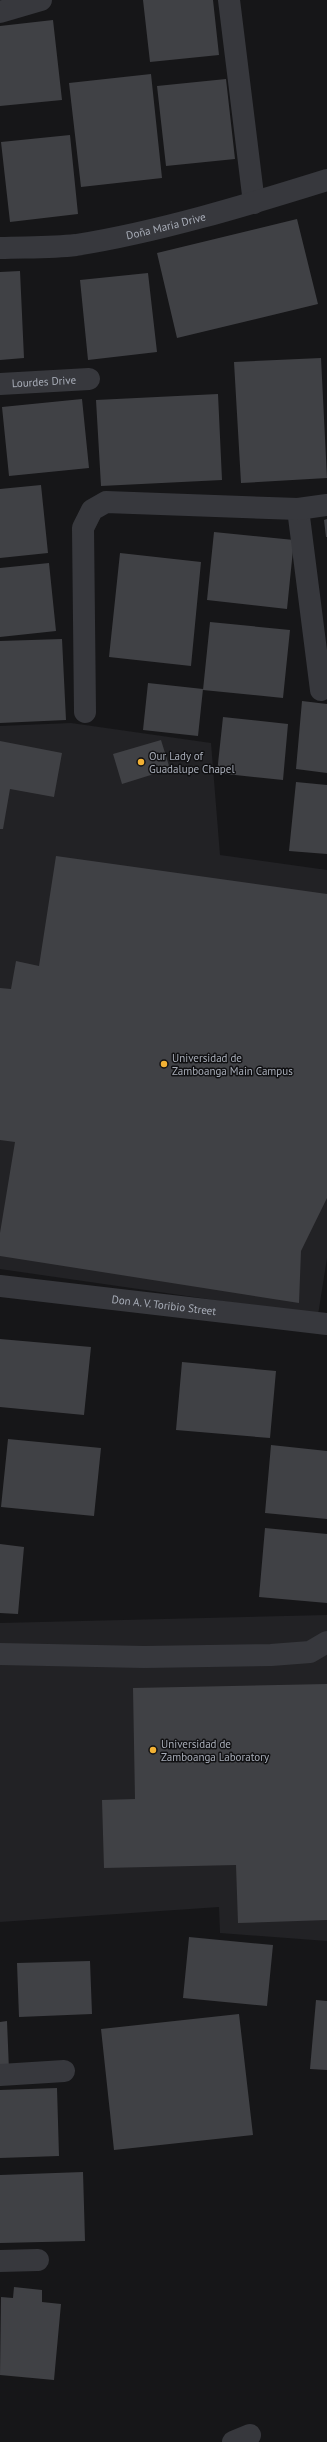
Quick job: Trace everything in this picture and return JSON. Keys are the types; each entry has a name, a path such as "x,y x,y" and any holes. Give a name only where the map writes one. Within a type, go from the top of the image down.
{"street":[{"path":"0,12 41,0"},
{"path":"229,0 254,202"},
{"name":"Doña Maria Drive","path":"0,248 75,245 125,235 254,202 327,180"},
{"name":"Lourdes Drive","path":"0,384 89,378"},
{"path":"85,712 82,528 92,510 106,502 298,509 327,505"},
{"path":"298,509 321,690"},
{"name":"Don A. V. Toribio Street","path":"0,1286 327,1324"},
{"path":"0,1654 144,1657 271,1654 310,1652 327,1642"},
{"path":"0,2075 64,2071"},
{"path":"0,2261 38,2260"}],"shaded area":[{"name":"Universidad de Zamboanga Main Campus","path":"71,723 211,743 220,855 327,870 327,1258 318,1315 0,1269 0,726"},
{"path":"327,1615 327,1941 220,1933 219,1907 0,1922 0,1623"}],"building":[{"path":"143,0 213,0 219,55 150,62"},
{"path":"53,20 62,100 0,106 0,26"},
{"path":"151,74 162,178 81,187 69,83"},
{"path":"226,79 235,159 166,166 157,86"},
{"path":"70,135 78,214 10,222 1,142"},
{"path":"297,219 318,304 177,338 157,253"},
{"path":"20,271 24,358 0,360 0,272"},
{"path":"148,273 157,352 88,360 80,280"},
{"path":"321,358 327,478 241,483 234,362"},
{"path":"218,394 222,480 101,486 96,400"},
{"path":"82,399 89,468 9,476 2,407"},
{"path":"41,485 48,553 0,558 0,489"},
{"path":"327,519 327,537 326,537 324,520"},
{"path":"214,532 294,540 287,609 207,600"},
{"path":"120,553 201,562 191,666 109,657"},
{"path":"49,563 56,631 0,637 0,568"},
{"path":"210,622 290,630 283,698 203,690"},
{"path":"62,639 66,720 0,723 0,641"},
{"path":"148,683 203,689 198,736 143,730"},
{"path":"302,701 327,704 327,773 296,769"},
{"path":"223,717 288,724 283,780 217,773"},
{"name":"Our Lady of Guadalupe Chapel","path":"161,740 170,769 122,784 113,754"},
{"path":"0,741 62,753 54,797 10,789 3,829 0,829"},
{"path":"296,782 327,785 327,854 289,851"},
{"name":"Universidad de Zamboanga Main Campus","path":"56,856 327,894 327,1198 301,1251 299,1303 0,1256 0,1233 15,1142 0,1140 0,988 11,989 16,961 39,966"},
{"path":"0,1339 91,1347 84,1415 0,1407"},
{"path":"182,1362 276,1371 270,1438 176,1430"},
{"path":"8,1439 101,1448 94,1516 1,1507"},
{"path":"271,1445 327,1451 327,1519 265,1513"},
{"path":"265,1528 327,1534 327,1603 259,1597"},
{"path":"0,1544 24,1547 18,1614 0,1613"},
{"path":"327,1684 327,1920 238,1923 236,1865 104,1868 102,1800 135,1799 133,1688"},
{"path":"189,1937 273,1945 267,2006 183,1998"},
{"path":"90,1961 92,2014 19,2017 17,1963"},
{"path":"316,2000 327,2001 327,2070 310,2069"},
{"path":"239,2014 253,2135 114,2150 101,2029"},
{"path":"7,2021 9,2070 0,2071 0,2022"},
{"path":"57,2088 59,2156 0,2158 0,2090"},
{"path":"83,2172 85,2241 0,2243 0,2175"},
{"path":"14,2287 42,2290 42,2302 61,2304 54,2380 0,2375 1,2297 13,2298"}],"place":[{"name":"Our Lady of Guadalupe Chapel","path":"141,762"},
{"name":"Universidad de Zamboanga Main Campus","path":"164,1064"},
{"name":"Universidad de Zamboanga Laboratory","path":"153,1750"}]}
